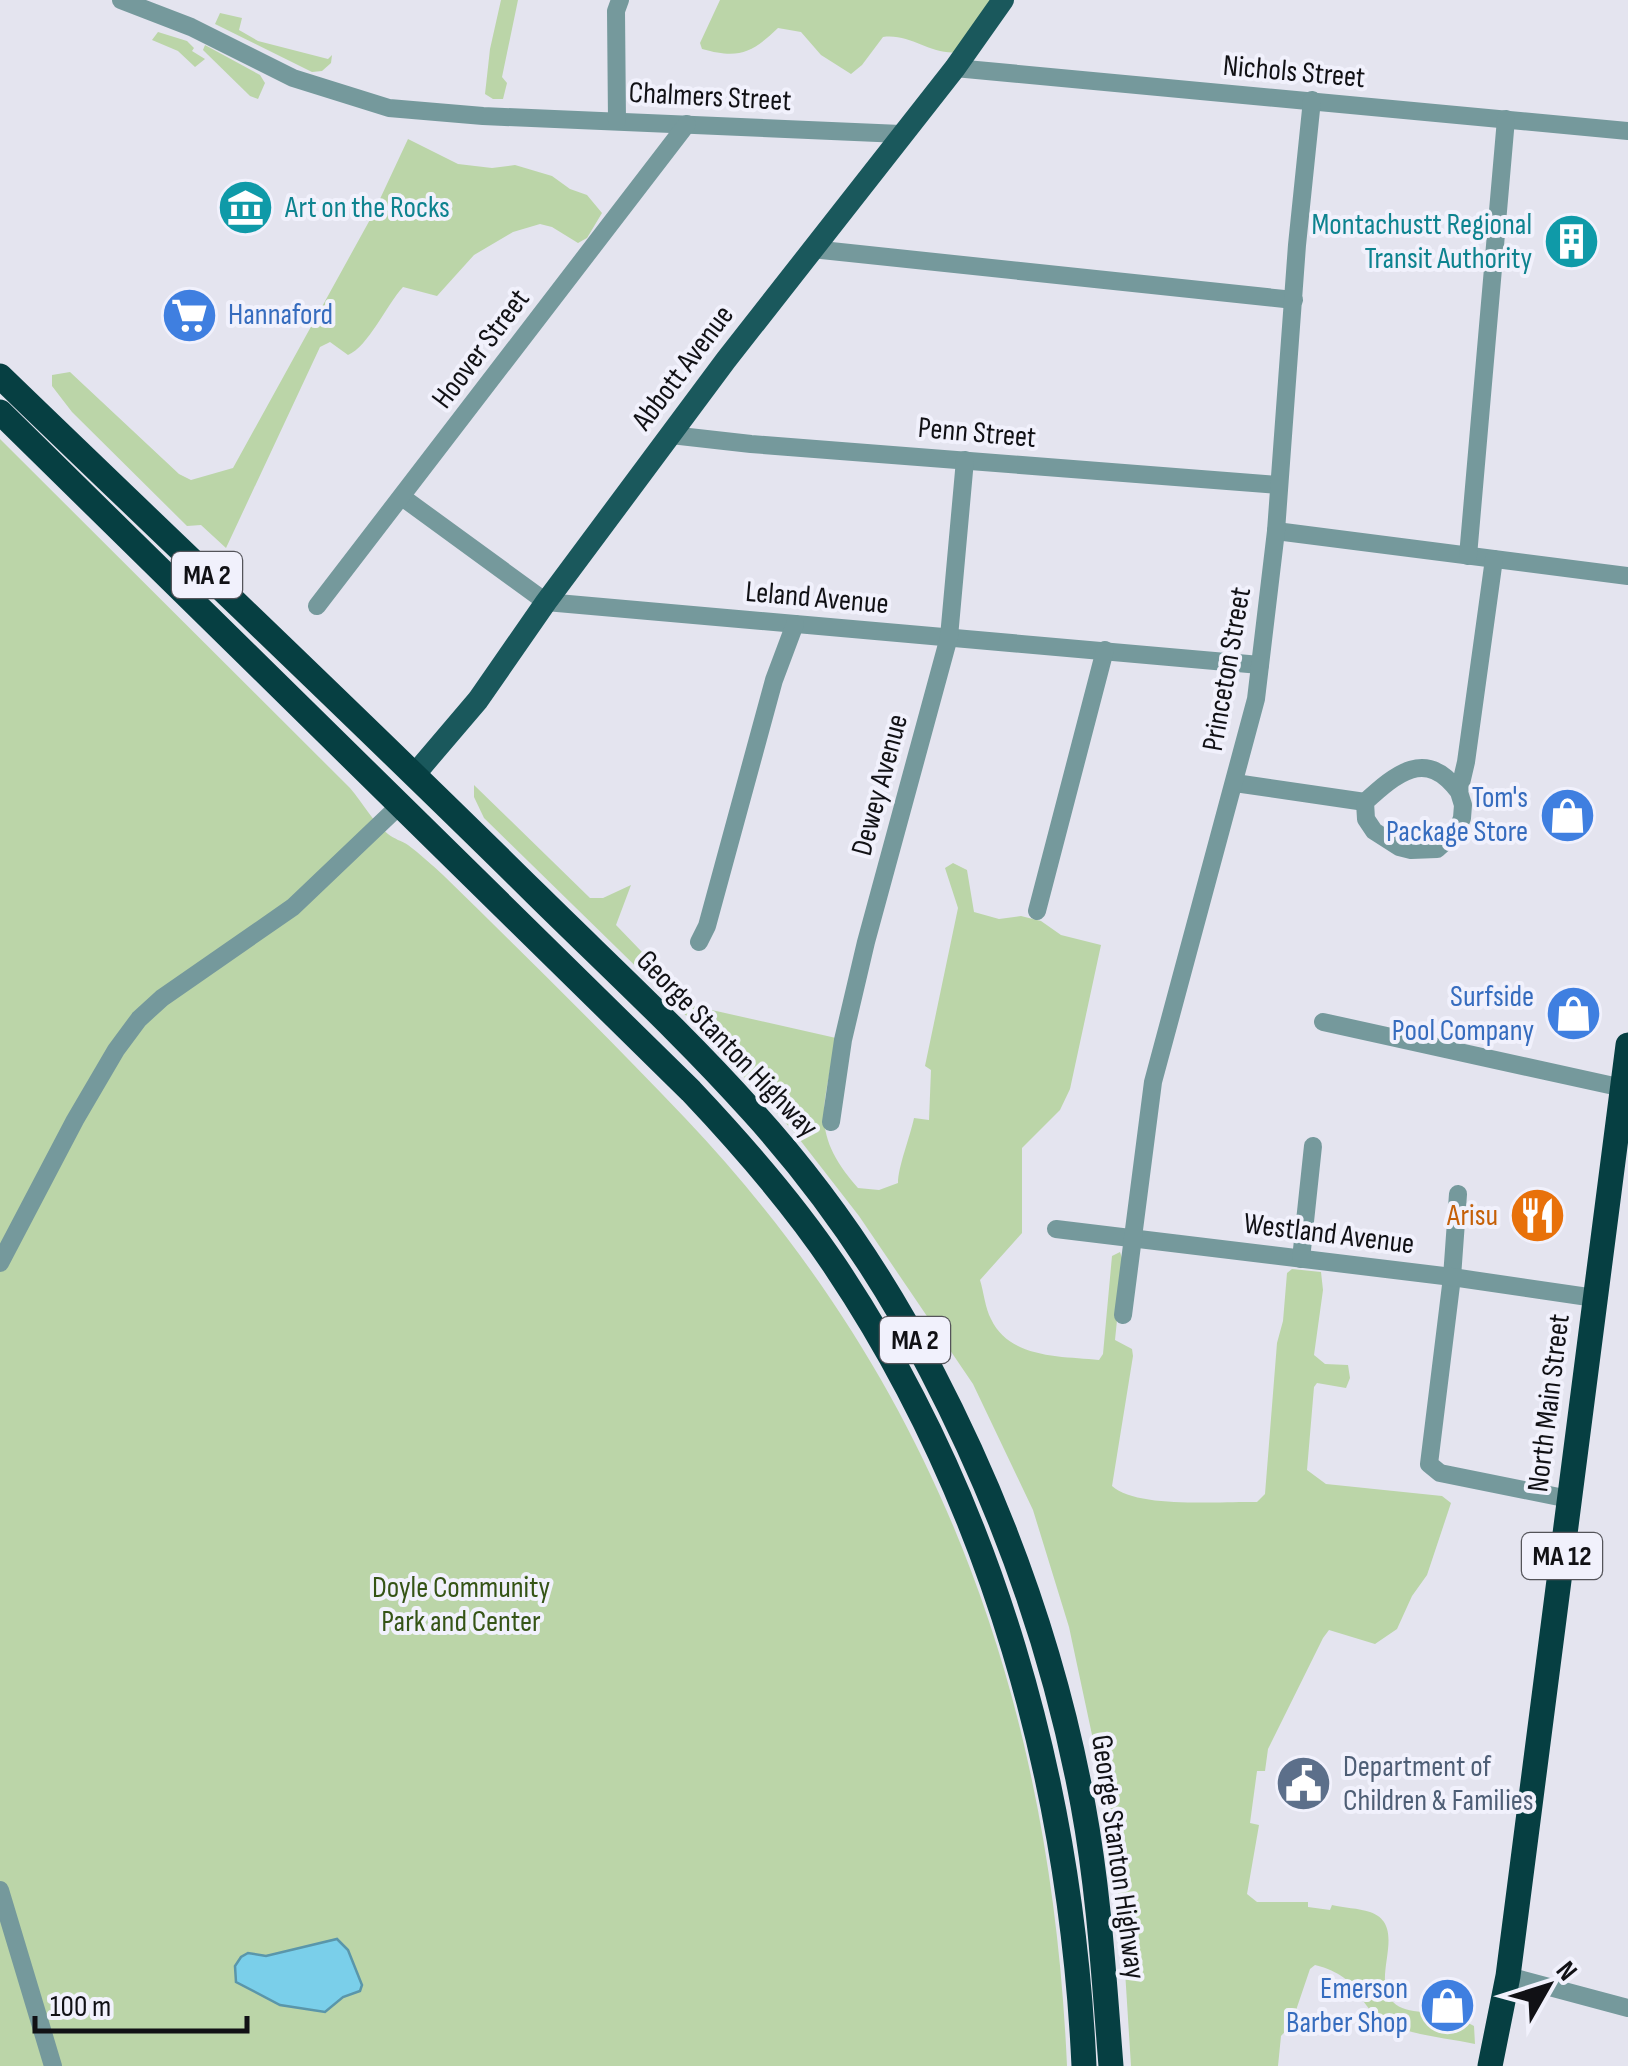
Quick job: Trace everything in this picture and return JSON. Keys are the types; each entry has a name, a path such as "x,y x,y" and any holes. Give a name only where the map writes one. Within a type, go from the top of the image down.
{"highway":[{"name":"George Stanton Highway","path":"0,376 415,774 752,1110 853,1238 931,1370 1016,1558 1066,1719 1084,1810 1100,1927 1110,2066"},
{"name":"George Stanton Highway","path":"0,412 641,1040 730,1133 833,1263 888,1353 946,1469 1009,1632 1057,1815 1072,1911 1084,2066"},
{"name":"North Main Street","path":"1490,2066 1508,1976 1628,1045"}],"main road":[{"name":"Abbott Avenue","path":"415,774 478,700 671,435 955,68 1003,0"}],"street":[{"name":"Chalmers Street","path":"121,0 143,3 293,78 359,101 427,112 901,134"},
{"path":"617,120 616,11 620,0"},
{"name":"Nichols Street","path":"955,68 1628,131"},
{"name":"Princeton Street","path":"1123,1314 1141,1157 1159,1054 1256,699 1276,531 1312,100"},
{"path":"1468,556 1506,119"},
{"name":"Hoover Street","path":"318,606 687,124"},
{"path":"812,248 1294,300"},
{"name":"Penn Street","path":"671,435 1278,485"},
{"name":"Dewey Avenue","path":"831,1122 843,1040 866,942 948,637 966,460"},
{"path":"402,497 546,602"},
{"path":"1276,531 1628,576"},
{"path":"1459,792 1494,559"},
{"name":"Leland Avenue","path":"546,602 1260,665"},
{"path":"698,942 707,926 774,680 795,624"},
{"path":"1036,910 1105,650"},
{"path":"1235,783 1365,802 1401,772 1414,768 1440,772 1459,792 1463,805 1457,831 1438,849 1424,852 1399,847 1374,831 1366,820 1365,802"},
{"path":"0,1263 81,1111 138,1019 162,998 293,908 400,806"},
{"path":"1323,1022 1623,1088"},
{"path":"1302,1259 1313,1146"},
{"path":"1458,1194 1452,1277 1428,1455 1430,1467 1440,1473 1570,1498"},
{"name":"Westland Avenue","path":"1056,1229 1595,1298"},
{"path":"0,1890 54,2066"},
{"path":"1508,1976 1628,2008"}],"green space":[{"path":"501,0 518,0 502,77 507,83 503,99 493,99 485,94"},
{"path":"720,0 994,0 959,52 883,37 851,74 821,55 801,32 778,28 760,44 743,52 725,54 702,49 700,43"},
{"path":"220,13 242,18 239,30 258,41 328,59 332,55 331,63 322,71 312,72 215,24"},
{"path":"158,32 187,41 194,48 192,51 205,59 195,67 178,51 152,40"},
{"path":"205,45 260,75 265,83 258,99 250,96 203,50"},
{"path":"408,139 458,164 492,168 515,165 552,176 587,195 602,213 587,238 578,243 540,224 513,232 474,255 437,296 403,287 363,343 348,355 330,342 320,347 226,548 201,525 187,526 72,412 52,386 52,375 70,372 179,474 191,480 233,468 372,216"},
{"name":"Doyle Community Park and Center","path":"0,439 350,788 382,829 443,875 685,1118 774,1221 850,1328 913,1439 965,1556 1006,1676 1036,1802 1056,1931 1067,2066 0,2066"},
{"path":"474,785 590,898 603,898 631,885 616,925 694,1006 836,1038 825,1101 826,1134 842,1168 858,1188 879,1190 898,1183 914,1118 929,1120 931,1070 925,1066 958,908 945,868 953,863 967,870 974,912 999,919 1021,916 1041,921 1061,935 1101,945 1070,1089 1060,1110 1022,1148 1022,1233 980,1280 987,1310 1000,1332 1024,1348 1053,1356 1099,1360 1103,1354 1112,1256 1120,1252 1123,1261 1115,1340 1132,1349 1133,1356 1112,1486 1140,1498 1160,1501 1257,1502 1265,1494 1277,1343 1287,1273 1292,1269 1321,1272 1323,1290 1314,1355 1325,1364 1348,1365 1350,1378 1346,1388 1317,1383 1314,1387 1307,1470 1326,1484 1442,1496 1451,1503 1427,1575 1397,1629 1375,1644 1329,1630 1323,1638 1268,1749 1265,1771 1257,1771 1250,1823 1259,1825 1247,1894 1257,1902 1308,1902 1308,1907 1330,1910 1332,1905 1370,1912 1381,1919 1389,1941 1385,1980 1393,2002 1414,2011 1446,2014 1474,2026 1475,2044 1420,2034 1388,2023 1369,2009 1343,1977 1315,1965 1310,1969 1291,2025 1281,2036 1278,2066 1131,2066 1122,1923 1104,1791 1069,1627 1033,1510 973,1384 859,1216 793,1131 705,1034 484,818 474,797"}],"water":[{"path":"337,1939 348,1950 362,1985 360,1991 343,1997 325,2012 280,2005 236,1982 235,1966 248,1953 266,1956"}],"place":[{"name":"Art on the Rocks","path":"246,208"},
{"name":"Montachustt Regional Transit Authority","path":"1571,242"},
{"name":"Hannaford","path":"189,315"},
{"name":"Tom's Package Store","path":"1567,815"},
{"name":"Surfside Pool Company","path":"1573,1014"},
{"name":"Arisu","path":"1537,1216"},
{"name":"Department of Children & Families","path":"1304,1784"},
{"name":"Emerson Barber Shop","path":"1447,2006"}]}
